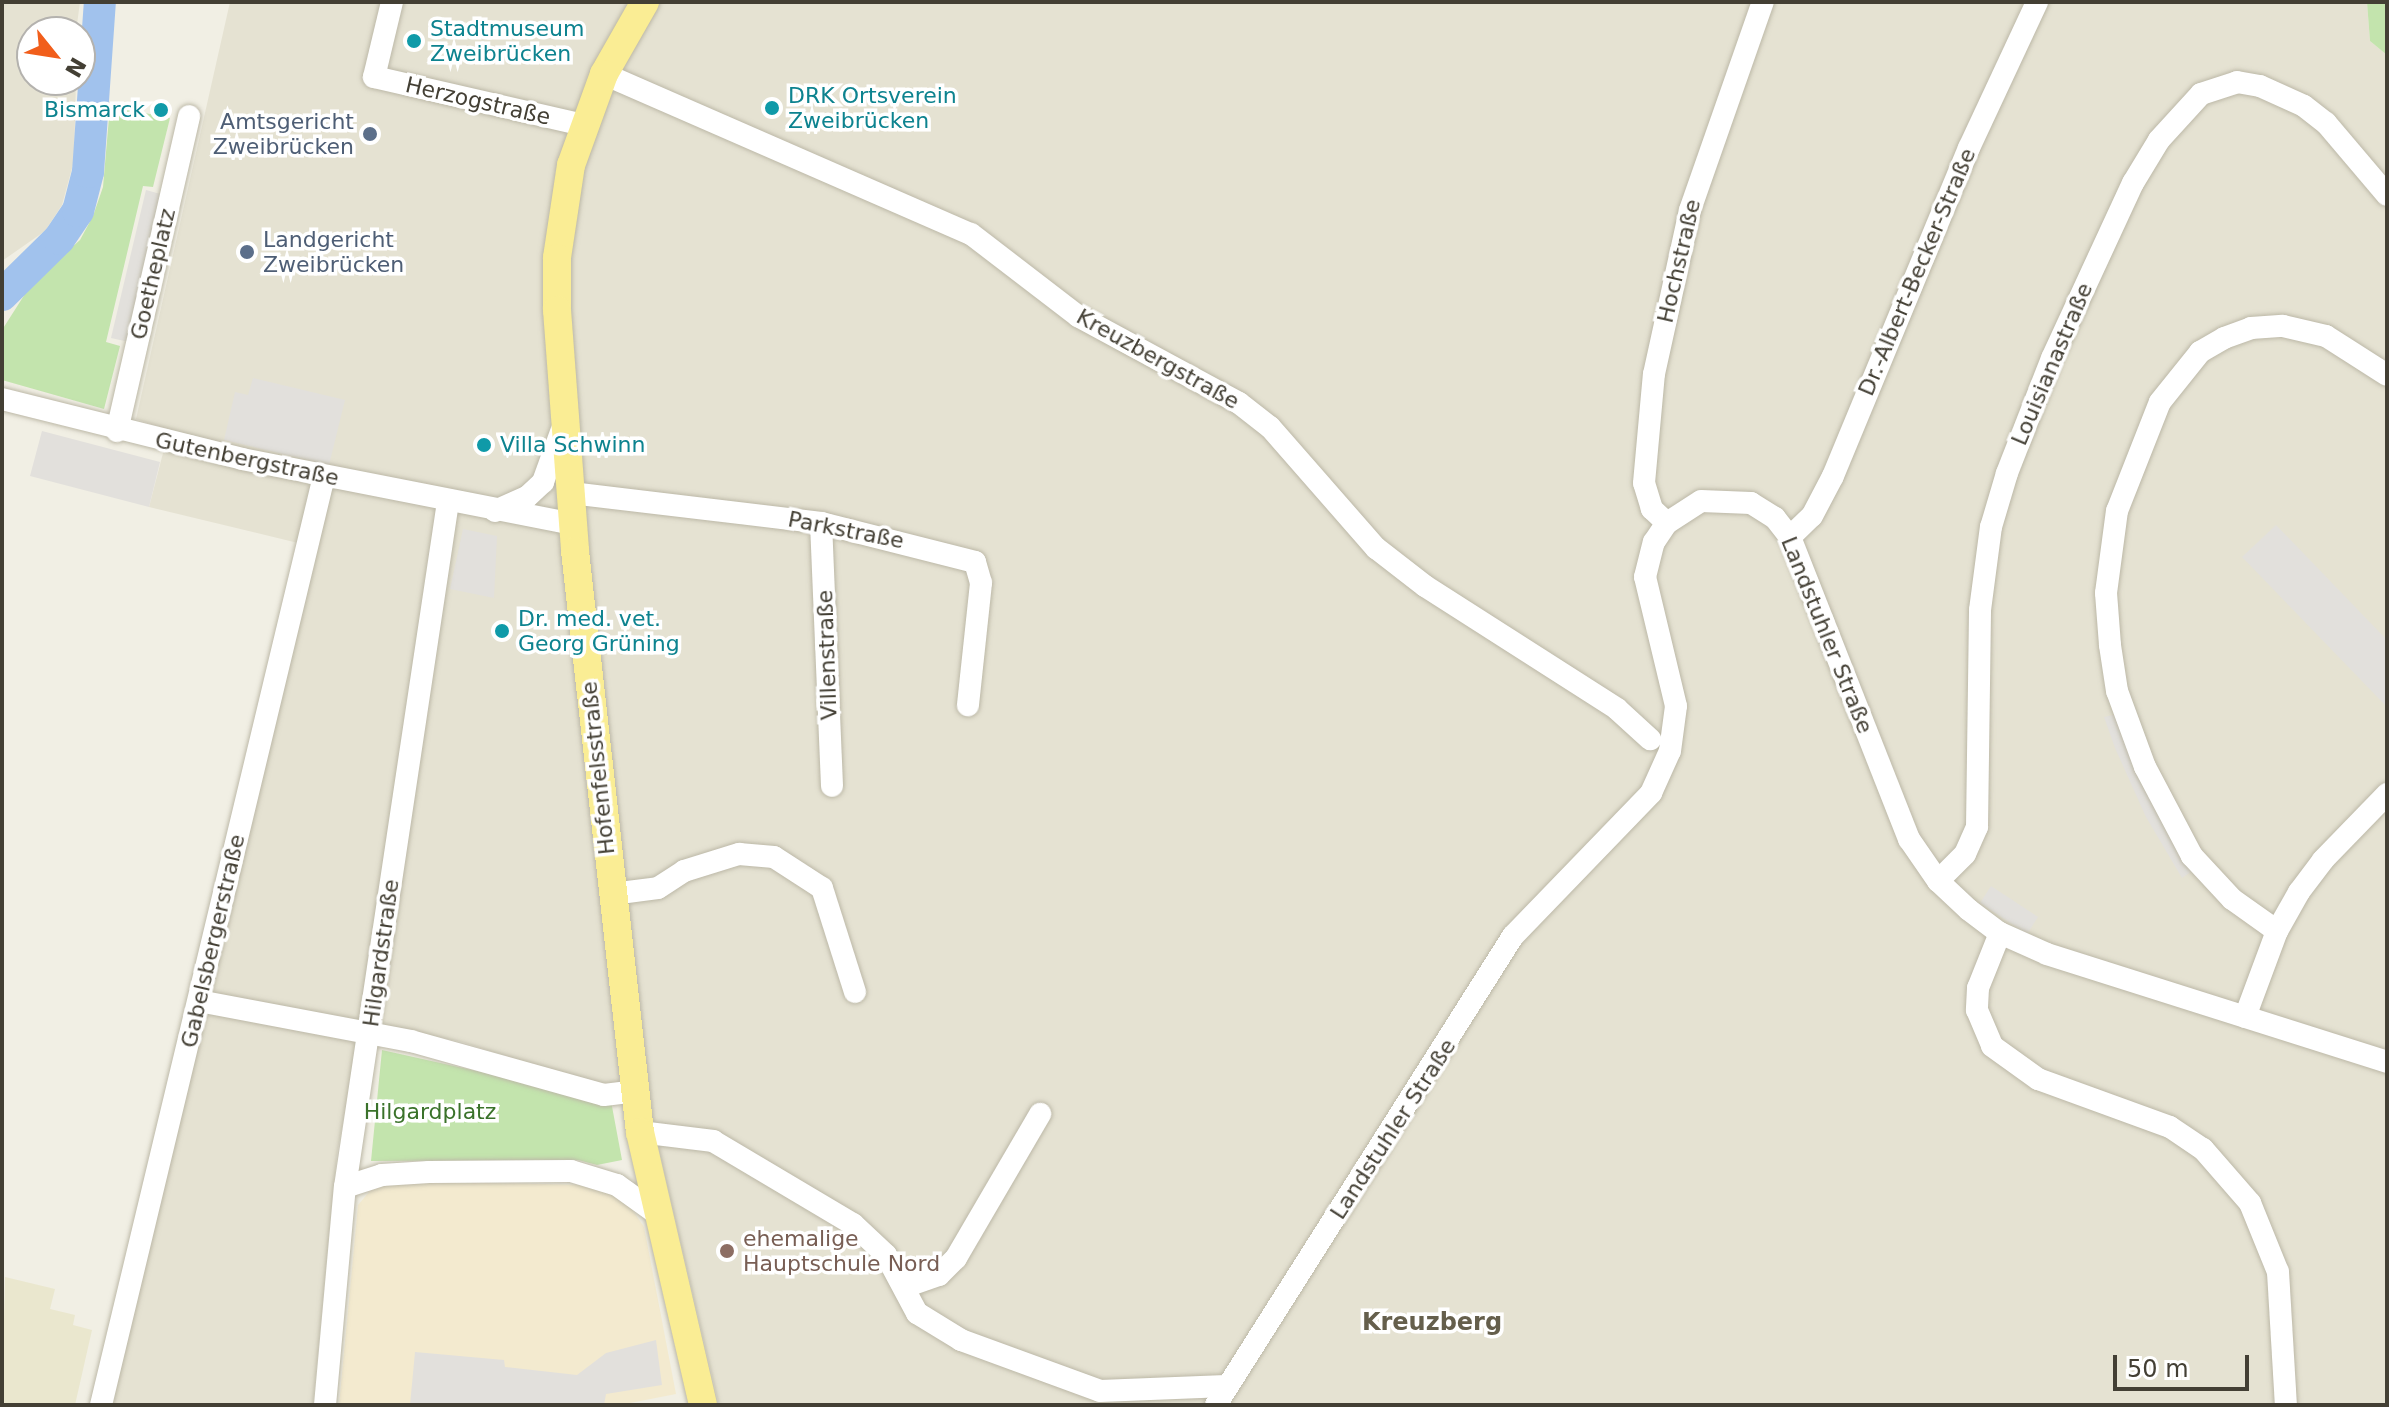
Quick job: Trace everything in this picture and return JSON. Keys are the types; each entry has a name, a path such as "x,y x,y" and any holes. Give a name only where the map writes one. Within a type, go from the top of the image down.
{"main road":[{"name":"Hofenfelsstraße","path":"645,2 604,74 571,165 557,258 563,424 640,1132 656,1213 703,1405"}],"street":[{"name":"Herzogstraße","path":"392,2 374,77 583,125"},
{"name":"Hochstraße","path":"1667,523 1652,509 1644,483 1654,374 1694,196 1763,2"},
{"name":"Dr.-Albert-Becker-Straße","path":"1790,537 1812,516 1833,476 1969,148 2037,2"},
{"name":"Kreuzbergstraße","path":"604,74 971,234 1078,316 1239,403 1270,427 1388,558 1597,695 1650,739"},
{"name":"Louisianastraße","path":"1938,881 1965,854 1977,827 1980,610 1991,527 2007,473 2052,358 2133,183 2159,140 2201,94 2237,82 2260,86 2304,106 2326,123 2387,195"},
{"name":"Goetheplatz","path":"117,431 189,116"},
{"path":"2277,931 2206,873 2169,817 2145,767 2114,673 2106,593 2108,554 2145,429 2177,376 2200,352 2251,328 2283,326 2326,336 2387,375"},
{"name":"Gutenbergstraße","path":"2,399 117,431 448,502 573,524"},
{"path":"495,511 527,497 543,482 563,424"},
{"name":"Gabelsbergerstraße","path":"101,1405 324,476"},
{"name":"Parkstraße","path":"571,493 821,523 975,562 981,583 968,705"},
{"name":"Landstuhler Straße","path":"1221,1396 1409,1108 1513,936 1634,815 1657,781 1673,740 1676,706 1645,577 1654,542 1667,523 1701,501 1732,499 1766,511 1790,537 1896,811 1938,881 2000,933 2047,954 2387,1062"},
{"name":"Hilgardstraße","path":"325,1405 345,1187 448,502"},
{"name":"Villenstraße","path":"821,523 832,786"},
{"path":"2245,1017 2277,931 2323,860 2387,794"},
{"path":"612,894 658,888 684,871 739,854 774,857 822,888 855,992"},
{"path":"2000,933 1985,964 1977,1010 1992,1046 2038,1079 2170,1127 2203,1149 2250,1203 2278,1272 2286,1405"},
{"path":"199,1001 369,1032 604,1095 635,1091"},
{"path":"904,1287 939,1275 963,1250 1040,1114"},
{"path":"640,1132 688,1134 738,1153 871,1238 904,1287 917,1313 941,1330 1075,1385 1124,1393 1199,1384 1221,1396"},
{"path":"345,1187 382,1175 571,1171 617,1185 656,1213"}],"shaded area":[{"path":"2,2 80,2 78,16 16,16 16,96 76,96 74,161 62,205 45,231 2,261"},
{"path":"230,2 2367,2 2370,41 2387,55 2387,1405 719,1405 643,1082 601,1086 462,1042 363,1021 337,1153 313,1405 113,1405 298,543 149,507 169,430 136,419"},
{"path":"146,190 164,195 129,342 111,338"},
{"path":"253,378 345,400 329,465 224,440 235,392 248,395"},
{"path":"42,431 160,462 149,507 30,476"},
{"path":"2276,525 2387,640 2387,707 2242,557"},
{"path":"463,529 497,536 494,598 450,589"},
{"path":"2118,714 2192,871 2182,878 2146,817 2115,748 2104,717"},
{"path":"1991,886 2038,917 2027,934 1980,903"},
{"path":"394,1181 589,1185 625,1199 644,1227 676,1394 620,1405 339,1405 358,1205 370,1191"},
{"path":"5,1277 55,1289 50,1309 75,1315 73,1325 92,1330 75,1405 2,1405"},
{"path":"656,1340 662,1385 606,1394 604,1405 410,1405 415,1352 504,1360 505,1367 577,1375 606,1353"}],"green space":[{"path":"2367,2 2387,2 2387,55 2370,41"},
{"path":"110,106 170,118 153,187 143,186 106,342 120,346 104,409 2,380 2,330 32,283 80,240 93,216 103,187"},
{"name":"Hilgardplatz","path":"382,1050 611,1101 622,1160 597,1165 578,1160 371,1161"}],"waterway":[{"path":"2,295 59,239 78,211 88,172 100,2"}],"place":[{"name":"Stadtmuseum Zweibrücken","path":"414,41"},
{"name":"DRK Ortsverein Zweibrücken","path":"772,108"},
{"name":"Bismarck","path":"161,110"},
{"name":"Amtsgericht Zweibrücken","path":"370,134"},
{"name":"Landgericht Zweibrücken","path":"247,252"},
{"name":"Villa Schwinn","path":"484,445"},
{"name":"Dr. med. vet. Georg Grüning","path":"502,631"},
{"name":"ehemalige Hauptschule Nord","path":"727,1251"}],"district":[{"name":"Kreuzberg","path":"1432,1323"}]}
